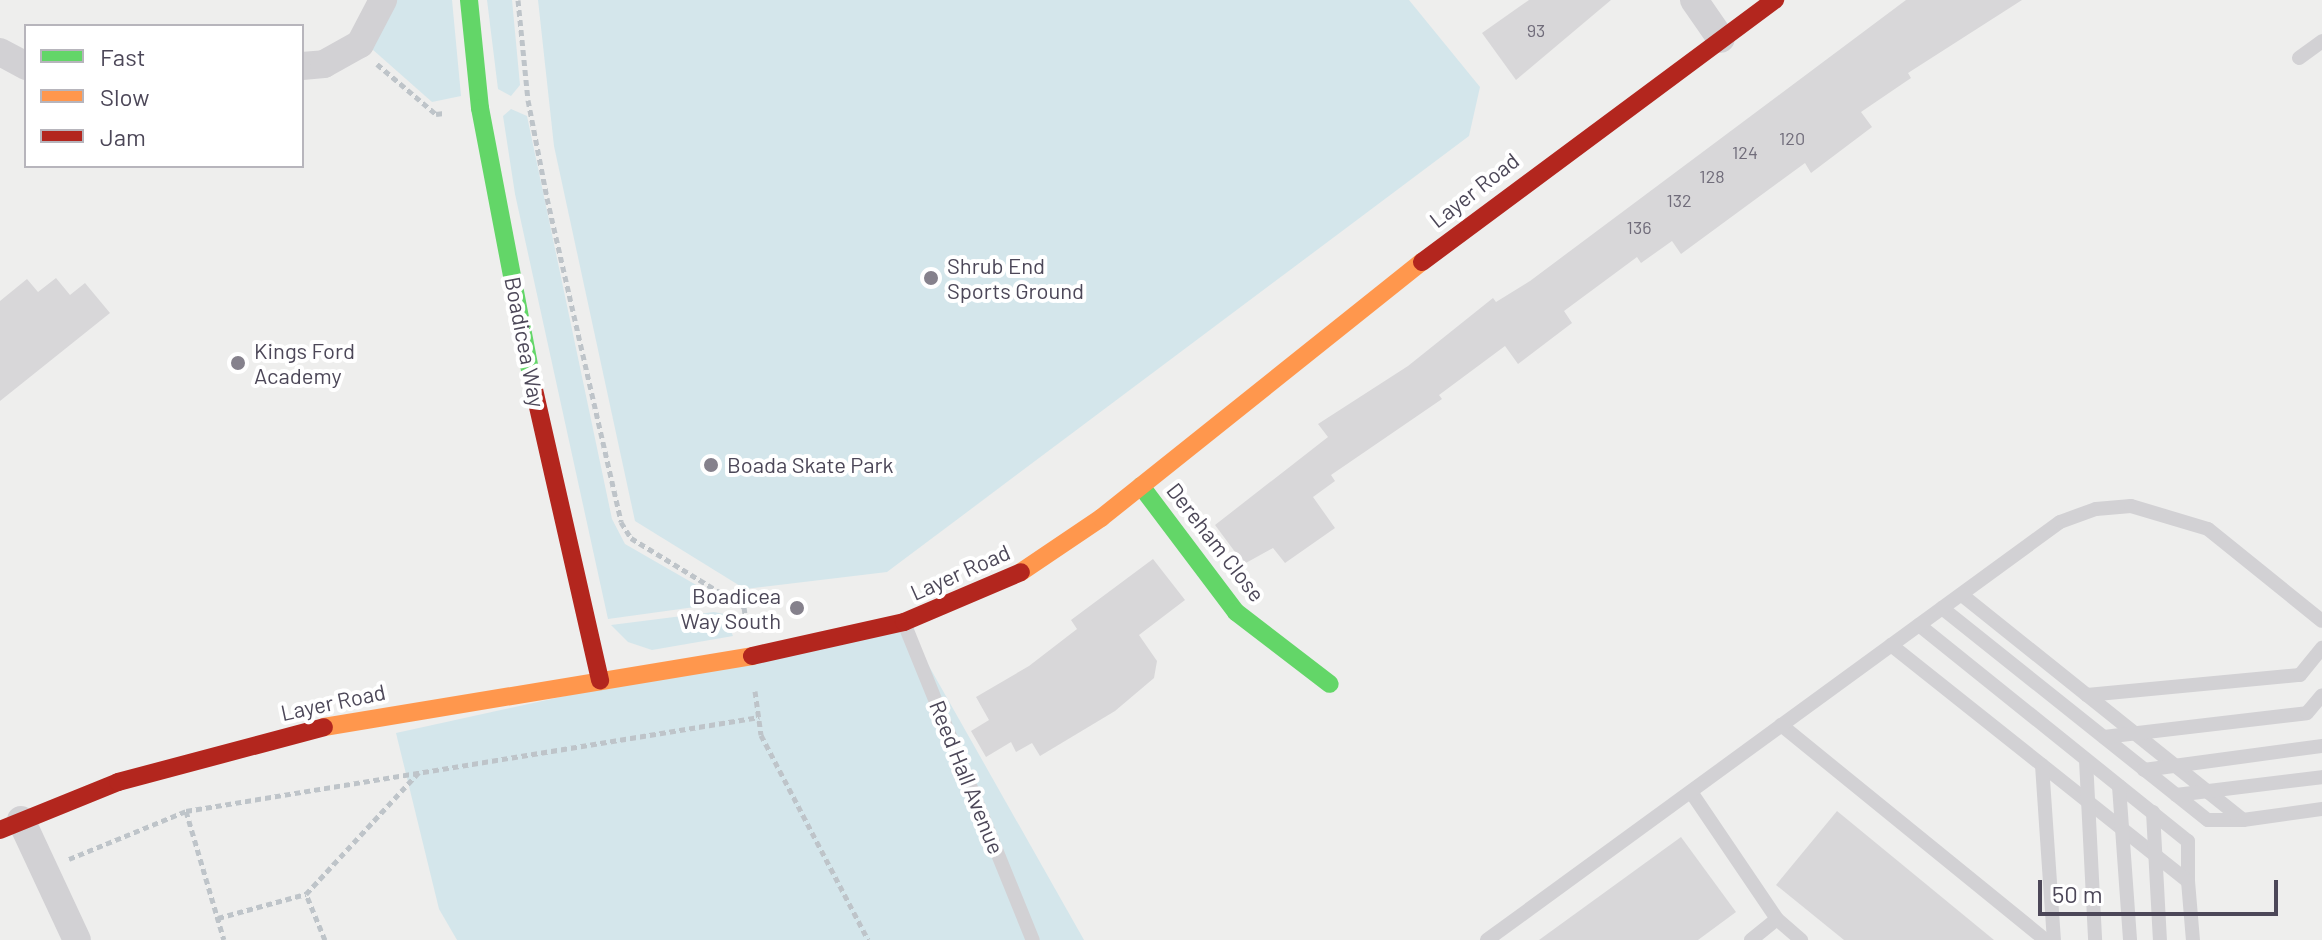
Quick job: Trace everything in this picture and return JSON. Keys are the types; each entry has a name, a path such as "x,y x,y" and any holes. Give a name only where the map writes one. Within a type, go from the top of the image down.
{"main road":[{"name":"Boadicea Way","path":"469,0 480,108 530,370 600,680"},
{"name":"Layer Road","path":"10,825 186,761 330,725 750,656 904,622 1034,565 1141,486 1501,199 1775,0"},
{"name":"Dereham Close","path":"1141,486 1236,612 1330,684"}],"street":[{"path":"304,66 324,64 360,44 383,0"},
{"path":"1694,0 1721,39"},
{"path":"0,52 24,65"},
{"path":"10,825 42,870 77,940"}],"lane":[{"path":"2299,58 2322,41"},
{"path":"1487,940 2060,522 2096,509 2131,506 2208,529 2322,621"},
{"path":"1962,595 2243,820"},
{"path":"1942,608 2208,820 2243,820 2322,809"},
{"name":"Reed Hall Avenue","path":"904,622 1031,936"},
{"path":"1919,625 2188,841 2193,940"},
{"path":"1891,645 2188,881"},
{"path":"2087,695 2300,675 2322,648"},
{"path":"2104,737 2307,713 2322,695"},
{"path":"1781,725 2046,940"},
{"path":"2144,770 2322,746"},
{"path":"2086,760 2095,940"},
{"path":"2042,765 2054,940"},
{"path":"2176,795 2322,777"},
{"path":"2119,786 2130,940"},
{"path":"1691,792 1777,919 1801,940"},
{"path":"2153,812 2152,852 2160,940"},
{"path":"1751,940 1777,919"}],"path":[{"path":"518,0 528,100 621,522 631,538 744,607 761,735 868,940"},
{"path":"360,44 393,82 436,114 528,100"},
{"path":"42,870 186,811 759,717"},
{"path":"218,918 306,894 420,771"},
{"path":"186,811 224,940"},
{"path":"306,894 325,940"}],"shaded area":[{"path":"396,0 452,0 461,96 432,102 372,49"},
{"path":"487,0 512,0 520,85 511,96 498,89"},
{"name":"Shrub End Sports Ground","path":"538,0 1409,0 1480,87 1469,136 887,572 745,589 635,521 554,146"},
{"path":"511,109 527,116 612,519 625,544 705,590 707,601 695,607 608,619 515,194 503,116"},
{"path":"714,612 724,614 733,636 652,650 628,642 611,625"},
{"path":"904,622 1084,940 457,940 439,909 396,733"}],"building":[{"path":"1529,0 1611,0 1516,80 1482,33"},
{"path":"1906,0 2022,0 1908,73 1911,78 1861,112 1872,127 1811,173 1805,163 1681,254 1672,241 1641,263 1637,257 1564,311 1572,323 1518,364 1505,346 1439,395 1442,399 1331,475 1335,481 1313,497 1335,528 1285,563 1273,548 1244,564 1215,525 1328,437 1318,424 1408,366 1493,298 1496,302 1530,281"},
{"path":"56,278 70,295 85,283 110,313 0,401 0,301 27,279 38,292"},
{"path":"1153,559 1185,600 1139,635 1157,661 1154,678 1115,711 1040,756 1032,743 1016,752 1011,742 986,757 971,731 989,720 976,697 1029,666 1077,629 1071,620"},
{"path":"1837,811 1994,940 1844,940 1776,885"},
{"path":"1681,837 1736,912 1698,940 1539,940"}],"traffic: fast":[{"path":"469,0 480,108 533,385"},
{"path":"1141,486 1236,612 1330,684"}],"traffic: slow":[{"path":"1021,572 1101,518 1422,262"},
{"path":"324,727 752,656"}],"traffic: jam":[{"path":"1422,262 1775,0"},
{"path":"533,385 600,680"},
{"path":"752,656 904,622 1021,572"},
{"path":"0,830 118,782 324,727"}],"place":[{"name":"Shrub End Sports Ground","path":"931,278"},
{"name":"Kings Ford Academy","path":"238,363"},
{"name":"Boada Skate Park","path":"711,465"},
{"name":"Boadicea Way South","path":"797,608"}]}
